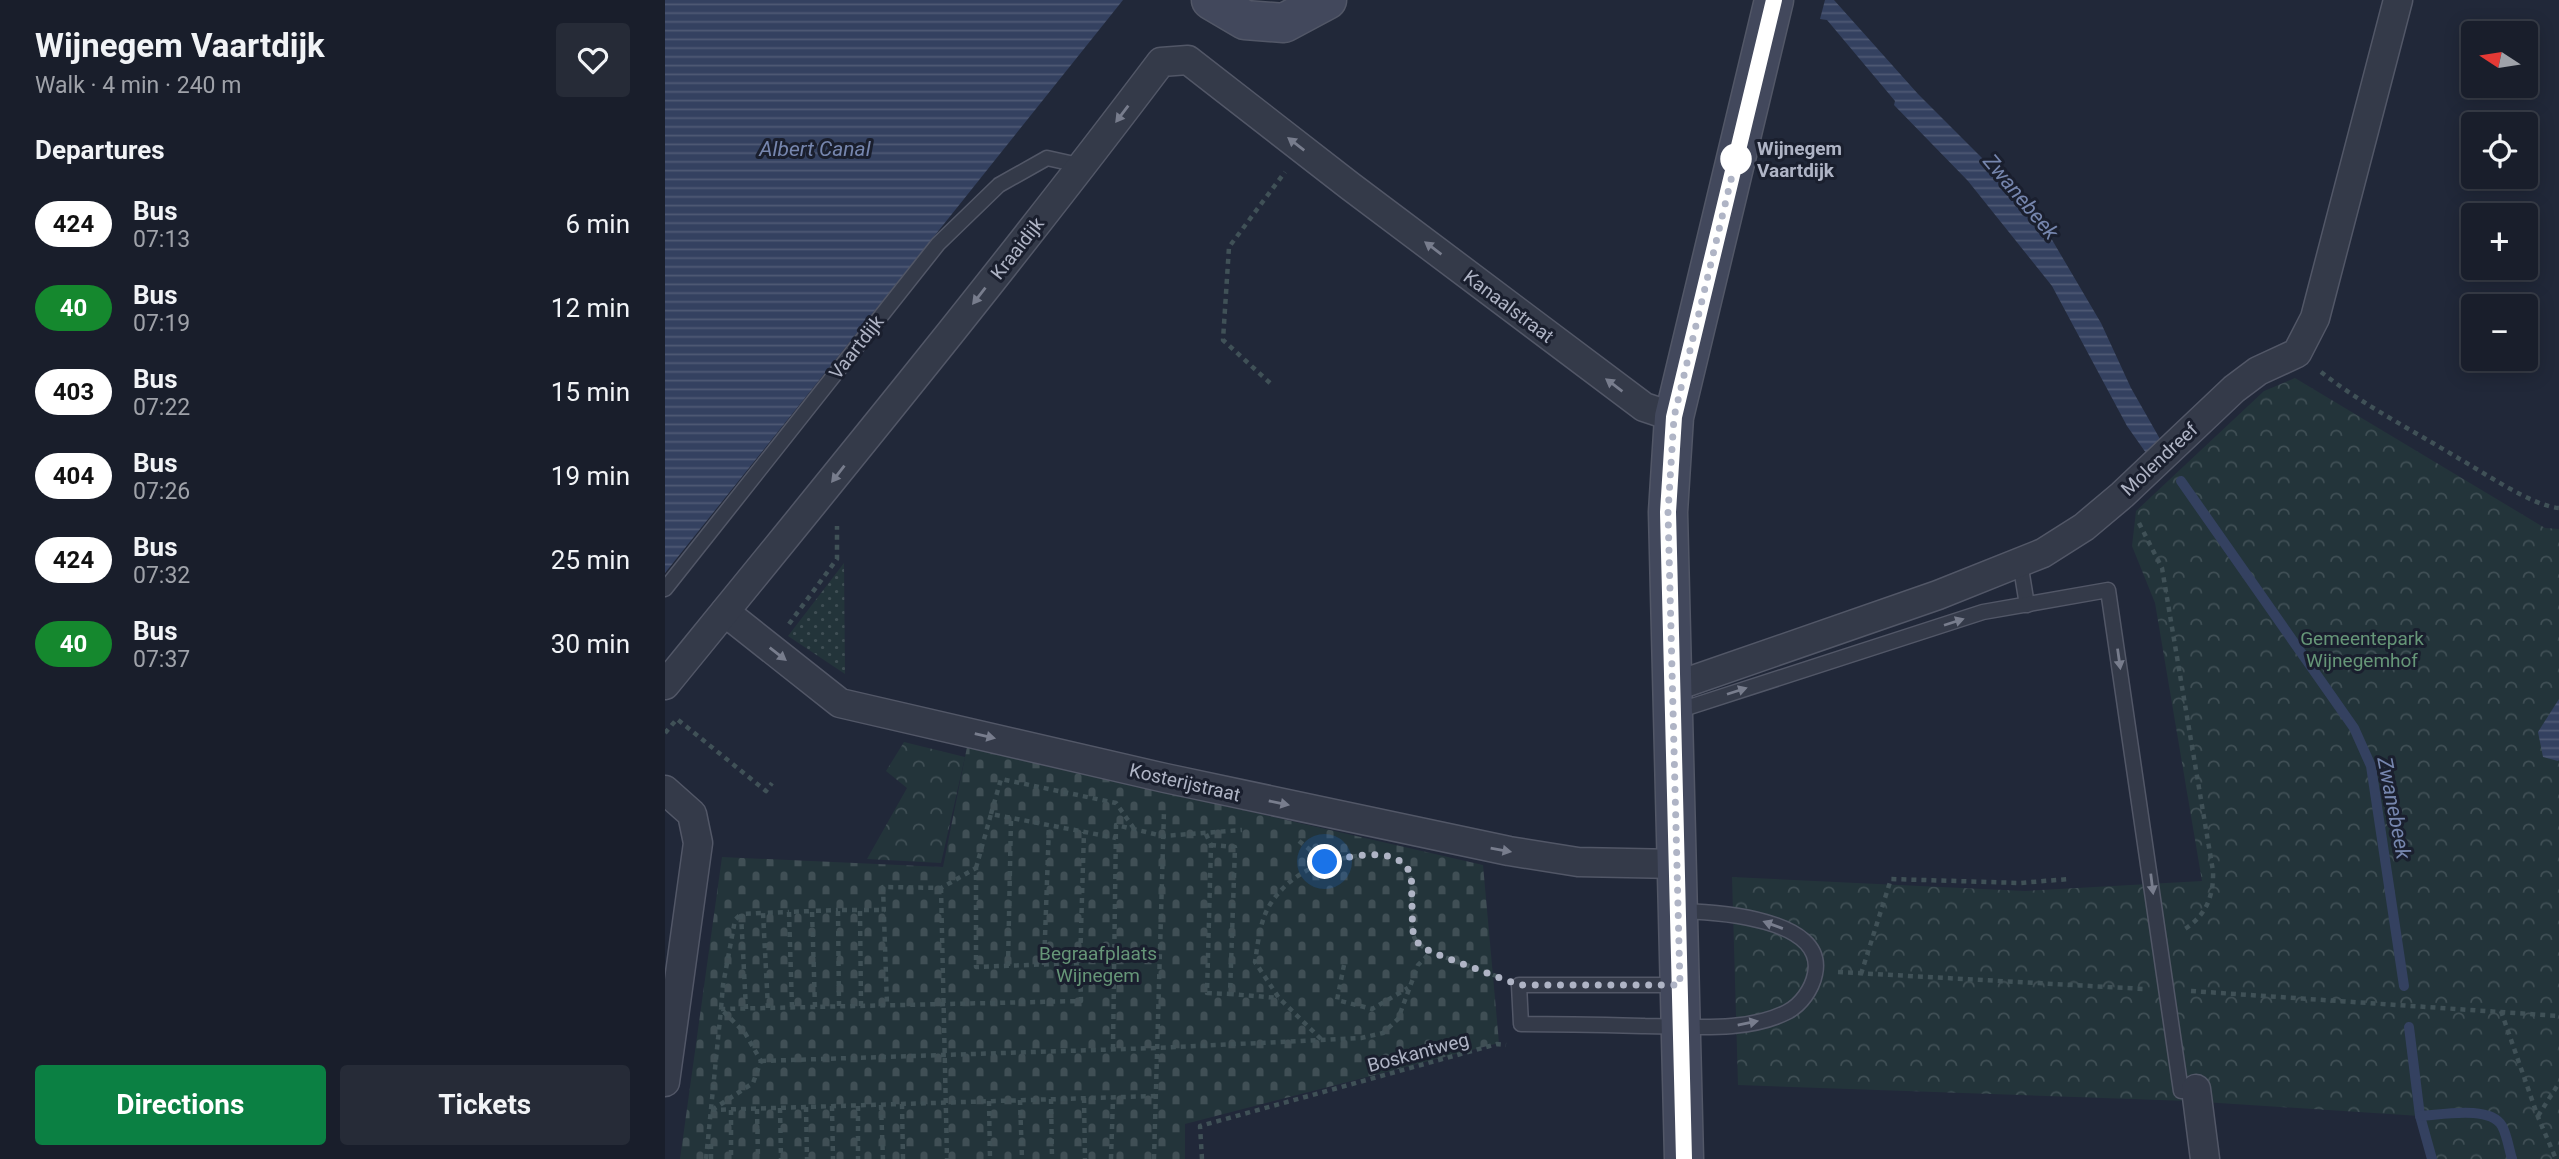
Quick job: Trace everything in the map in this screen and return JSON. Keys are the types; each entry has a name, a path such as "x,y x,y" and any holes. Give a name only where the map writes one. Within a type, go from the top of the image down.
{"main road":[{"path":"1211,0 1245,20 1284,23 1327,0"},
{"path":"1684,1159 1668,512 1674,417 1774,0"}],"street":[{"path":"2297,353 2315,318 2398,0"},
{"name":"Kraaidijk","path":"725,612 1083,166 1161,62 1188,60 1350,186"},
{"name":"Kanaalstraat","path":"1350,186 1644,407 1674,417"},
{"name":"Molendreef","path":"1673,700 2043,553 2067,538 2122,495 2234,389 2258,370 2297,353"},
{"path":"665,685 725,612"},
{"name":"Kosterijstraat","path":"725,612 840,703 1165,778 1509,851 1578,862 1677,864"},
{"path":"665,790 692,814 698,843 665,1082"},
{"path":"2196,1089 2205,1159"}],"lane":[{"name":"Vaartdijk","path":"665,589 938,244 999,185 1047,158 1083,166"},
{"path":"2020,562 2027,605"},
{"path":"1673,700 1983,612 2108,590 2181,1091 2196,1089"},
{"path":"1678,911 1710,911 1759,920 1794,933 1810,946 1814,957 1816,971 1809,989 1798,1004 1787,1012 1743,1025 1521,1024 1519,985 1680,985"}],"path":[{"path":"1270,383 1223,340 1229,247 1302,149"},
{"path":"2297,353 2348,393 2538,503 2559,508"},
{"path":"2122,495 2148,538 2162,568 2213,871 2212,892 2203,914 2177,933"},
{"path":"665,733 677,719 766,791 772,783"},
{"path":"1154,1159 1165,778"},
{"path":"1080,963 976,967 976,868 1001,779 1116,803 1135,830"},
{"path":"991,814 1116,838"},
{"path":"1008,966 1011,818"},
{"path":"1044,965 1049,825"},
{"path":"1113,1049 1116,825 1163,836 1239,829 1252,831"},
{"path":"722,1010 1081,1001 1084,832"},
{"path":"1206,834 1211,845 1207,993 1279,998"},
{"path":"1290,839 1302,841 1325,862"},
{"path":"1211,845 1235,847 1230,994"},
{"path":"1322,1040 1279,998 1255,962 1260,933 1269,904 1290,882 1314,865 1346,857 1376,854"},
{"path":"1394,859 1403,863 1410,874 1414,936 1421,946 1519,985"},
{"path":"887,1005 883,887 941,888 976,868"},
{"path":"1861,974 1891,879 2020,883 2069,879"},
{"path":"941,888 947,1159"},
{"path":"838,910 839,1006"},
{"path":"860,910 861,1006"},
{"path":"709,1159 723,985 735,920 741,914 884,910"},
{"path":"813,911 815,1007"},
{"path":"789,912 792,1007"},
{"path":"763,913 768,1008"},
{"path":"741,914 746,1009"},
{"path":"761,1061 1156,1048 1360,1038 1383,1033 1398,1019 1418,965 1431,952"},
{"path":"1344,964 1337,1000 1373,1009 1409,988"},
{"path":"1816,971 2166,990 2559,1016"},
{"path":"711,1110 754,1083 761,1061 745,1033 722,1010"},
{"path":"2501,1011 2538,1117 2556,1159"},
{"name":"Boskantweg","path":"1202,1159 1201,1126 1497,1044 1511,1045"},
{"path":"2538,1117 2559,1083"},
{"path":"711,1110 1155,1096"},
{"path":"1084,1098 1085,1159"},
{"path":"1111,1159 1113,1098"},
{"path":"1020,1100 1022,1159"},
{"path":"1051,1100 1052,1159"},
{"path":"989,1101 990,1159"},
{"path":"902,1104 904,1159"},
{"path":"881,1105 883,1159"},
{"path":"832,1106 833,1159"},
{"path":"857,1106 858,1159"},
{"path":"806,1107 807,1159"},
{"path":"780,1108 781,1159"},
{"path":"757,1109 758,1159"},
{"path":"731,1110 731,1159"}],"green space":[{"name":"Gemeentepark Wijnegemhof","path":"2295,378 2545,528 2559,529 2559,1159 2432,1159 2420,1116 2188,1101 1738,1085 1732,877 2025,891 2202,881 2155,603 2132,546 2136,511 2264,391"},
{"path":"844,563 845,674 788,636"},
{"path":"904,742 965,757 941,863 867,859 907,788 886,771"},
{"name":"Begraafplaats Wijnegem","path":"967,747 1483,865 1499,1043 1185,1124 1185,1159 680,1159 722,857 943,867"}],"water":[{"name":"Albert Canal","path":"665,0 1123,0 665,573"},
{"path":"1825,0 1834,0 1918,94 2012,188 2048,233 2101,323 2131,388 2160,439 2146,453 2127,426 2052,286 1968,181 1894,105 1895,101 1827,20 1820,19"},
{"path":"2559,699 2558,761 2543,757 2538,732"}],"waterway":[{"name":"Zwanebeek","path":"2181,481 2354,728 2371,766 2404,986"},
{"name":"Zwanebeek","path":"2409,1027 2420,1116 2432,1159"},
{"path":"2420,1116 2464,1113 2487,1115 2502,1126 2512,1159"}],"bus line":[{"name":"424","path":"1684,1159 1668,512 1674,417 1774,0"}],"place":[{"name":"Wijnegem Vaartdijk","path":"1736,159"}],"route":[{"path":"1325,862 1376,854 1403,863 1410,874 1414,936 1421,946 1519,985 1680,985 1668,512 1674,417 1736,159"}]}
